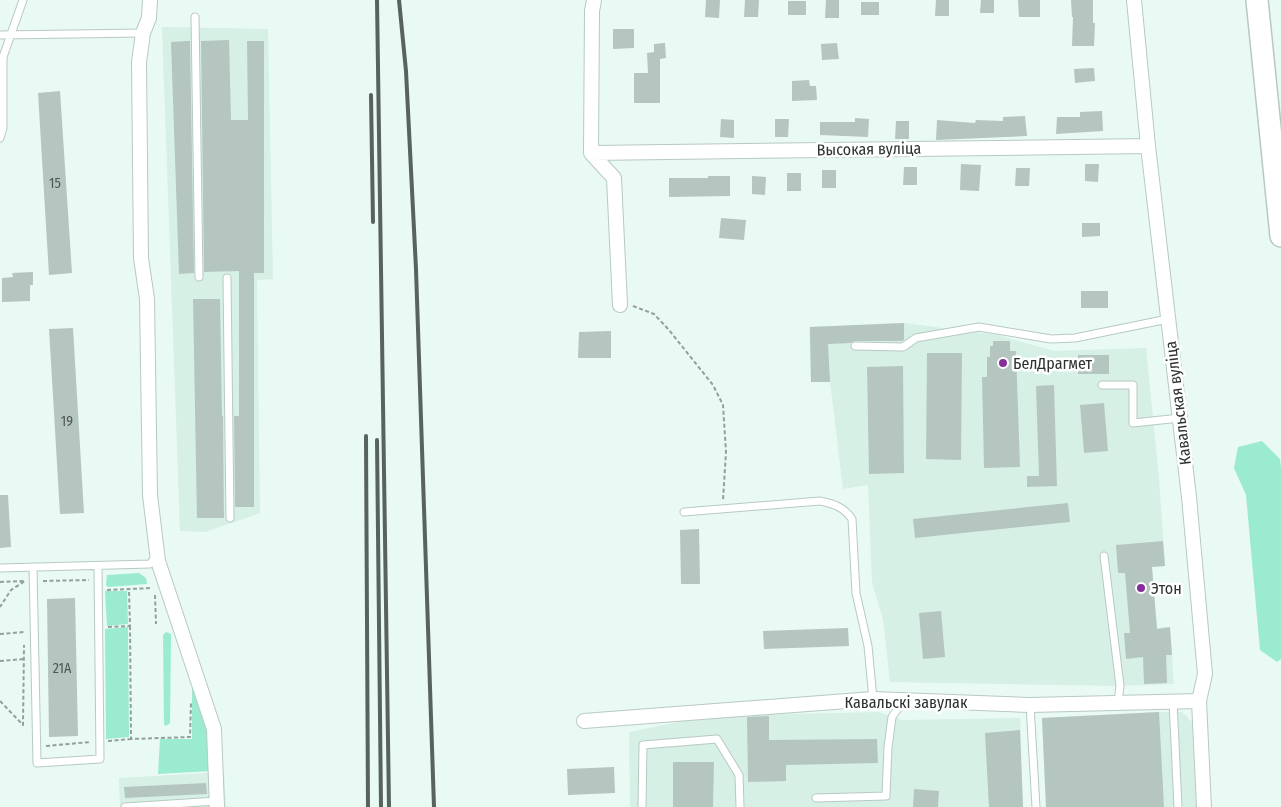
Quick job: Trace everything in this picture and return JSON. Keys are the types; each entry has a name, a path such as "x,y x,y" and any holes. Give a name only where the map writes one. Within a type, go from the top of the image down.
{"main road":[{"path":"1257,0 1281,236"}],"street":[{"path":"150,0 149,18 143,33 139,62 140,258 147,299 150,495 157,554 214,728 217,804"},
{"path":"594,0 592,11 591,153 614,178 620,303"},
{"name":"Кавальская вуліца","path":"1134,0 1148,146 1189,497 1205,674 1199,701 1204,807"},
{"name":"Высокая вуліца","path":"591,153 1148,146"},
{"name":"Кавальскі завулак","path":"584,721 873,699 1030,705 1199,701"}],"lane":[{"path":"0,138 2,128 3,57 23,0"},
{"path":"195,17 199,277"},
{"path":"0,36 143,33"},
{"path":"227,278 230,518"},
{"path":"855,346 903,347 916,338 979,326 1051,339 1075,338 1168,319"},
{"path":"1102,385 1133,385 1133,423 1180,418"},
{"path":"684,512 820,501 834,504 846,511 852,519 856,593 868,646 873,699"},
{"path":"0,568 150,564 157,554"},
{"path":"1104,556 1120,686 1118,702"},
{"path":"33,567 37,763 100,759 98,566"},
{"path":"816,798 886,796 888,747 892,717 904,700"},
{"path":"1173,701 1178,807"},
{"path":"1030,705 1036,807"},
{"path":"642,807 643,745 716,739 739,775 740,807"},
{"path":"124,807 217,804"}],"path":[{"path":"620,303 654,314 669,330 712,386 723,405 726,452 723,510"},
{"path":"0,582 25,581 11,590 0,607"},
{"path":"155,588 156,624"},
{"path":"128,589 130,626 130,739"},
{"path":"106,627 130,626"},
{"path":"0,634 24,632"},
{"path":"0,661 24,660 23,725 0,701"},
{"path":"43,746 130,739 190,737 191,698"}],"shaded area":[{"path":"162,27 268,29 273,279 257,280 260,513 205,532 180,531"},
{"path":"904,323 998,335 1054,351 1146,348 1159,478 1165,566 1152,567 1157,628 1170,627 1174,684 1120,686 890,682 883,619 872,583 868,485 843,489 830,382 811,382 809,327"},
{"path":"878,712 902,720 1020,718 1023,807 630,807 629,732 688,720 747,715"},
{"path":"1182,712 1193,723 1197,807 1046,807 1042,718"},
{"path":"224,772 226,807 120,807 119,778"}],"green space":[{"path":"1262,441 1280,459 1281,468 1281,659 1277,662 1260,650 1246,495 1234,468 1238,447"},
{"path":"139,573 146,578 147,584 108,587 106,585 107,575"},
{"path":"105,591 127,591 128,624 107,626"},
{"path":"128,627 129,737 106,739 105,629"},
{"path":"166,632 171,634 170,723 166,726 164,724 163,635"},
{"path":"196,685 207,716 211,771 158,774 160,739 192,739 192,686"}],"building":[{"path":"706,0 720,0 719,18 705,17"},
{"path":"745,0 759,0 758,17 744,17"},
{"path":"826,0 839,0 839,18 825,18"},
{"path":"936,0 949,0 949,16 935,16"},
{"path":"981,0 994,0 994,13 980,13"},
{"path":"1018,0 1040,0 1040,17 1019,17"},
{"path":"1071,0 1093,0 1094,46 1072,46 1073,17"},
{"path":"788,1 806,1 806,15 788,15"},
{"path":"861,2 879,2 879,15 861,15"},
{"path":"613,29 634,29 634,48 613,49"},
{"path":"229,40 231,120 248,120 247,41 264,41 264,273 254,273 254,507 235,507 234,416 239,416 239,271 204,272 201,41"},
{"path":"190,41 194,273 179,274 171,42"},
{"path":"665,43 666,58 660,59 660,103 634,103 634,73 648,73 647,53 654,52 654,44"},
{"path":"837,43 839,59 822,60 821,44"},
{"path":"1094,68 1095,81 1075,83 1074,69"},
{"path":"809,80 810,86 816,86 817,100 792,101 792,81"},
{"path":"60,91 72,273 49,275 38,93"},
{"path":"1102,111 1103,131 1056,134 1057,117 1080,117 1080,112"},
{"path":"1025,116 1027,136 936,140 937,120 975,123 976,120 1003,121 1003,117"},
{"path":"855,118 869,119 868,137 820,135 820,122 855,122"},
{"path":"721,119 734,120 734,138 720,137"},
{"path":"775,119 789,119 788,137 775,137"},
{"path":"896,121 909,121 909,139 895,139"},
{"path":"961,164 981,165 979,191 960,190"},
{"path":"1085,164 1099,164 1098,182 1085,181"},
{"path":"904,167 917,167 917,185 903,185"},
{"path":"1016,168 1030,168 1029,186 1015,186"},
{"path":"822,170 836,170 836,188 822,188"},
{"path":"787,173 801,173 801,191 787,191"},
{"path":"708,176 730,176 730,196 669,197 669,178 708,178"},
{"path":"752,176 766,177 765,195 752,194"},
{"path":"721,218 746,220 744,240 719,238"},
{"path":"1082,223 1100,223 1100,236 1082,237"},
{"path":"33,272 33,285 30,285 30,301 2,302 2,278 13,277 12,273"},
{"path":"1081,291 1108,291 1108,308 1081,308"},
{"path":"193,299 220,299 224,518 197,518"},
{"path":"904,323 904,340 902,341 855,341 851,343 828,344 830,382 811,382 810,327"},
{"path":"73,328 84,513 60,514 49,329"},
{"path":"611,331 611,358 578,358 579,332"},
{"path":"993,341 1010,341 1010,351 1016,351 1020,467 984,468 982,377 987,377 987,357 990,357 990,346 993,346"},
{"path":"927,353 962,353 961,460 926,459"},
{"path":"1078,355 1109,355 1109,374 1078,374"},
{"path":"903,366 904,473 869,474 867,367"},
{"path":"1054,385 1057,486 1027,487 1027,476 1039,476 1036,386"},
{"path":"1104,403 1108,451 1084,453 1080,405"},
{"path":"0,495 8,495 11,547 0,548"},
{"path":"1068,503 1070,522 915,538 913,519"},
{"path":"699,529 700,584 681,584 680,530"},
{"path":"1163,541 1165,566 1152,567 1157,629 1170,627 1172,655 1166,655 1167,683 1144,684 1143,657 1126,659 1124,633 1130,633 1125,573 1118,573 1116,545"},
{"path":"75,598 78,736 49,737 47,599"},
{"path":"941,611 945,657 923,659 919,613"},
{"path":"848,628 849,646 764,649 763,631"},
{"path":"1159,712 1164,807 1046,807 1042,718"},
{"path":"769,716 769,740 877,739 878,763 786,765 786,781 748,782 747,717"},
{"path":"1020,730 1023,807 989,807 985,733"},
{"path":"673,762 714,762 713,807 673,807"},
{"path":"614,767 615,793 568,795 567,769"},
{"path":"206,783 207,794 125,798 124,787"},
{"path":"914,789 939,791 938,807 913,807"}],"railway":[{"path":"377,0 389,807"},
{"path":"399,0 406,71 416,269 434,807"},
{"path":"371,95 373,222"},
{"path":"366,436 368,807"},
{"path":"377,440 381,807"}],"place":[{"name":"БелДрагмет","path":"1003,363"},
{"name":"Этон","path":"1141,588"}]}
